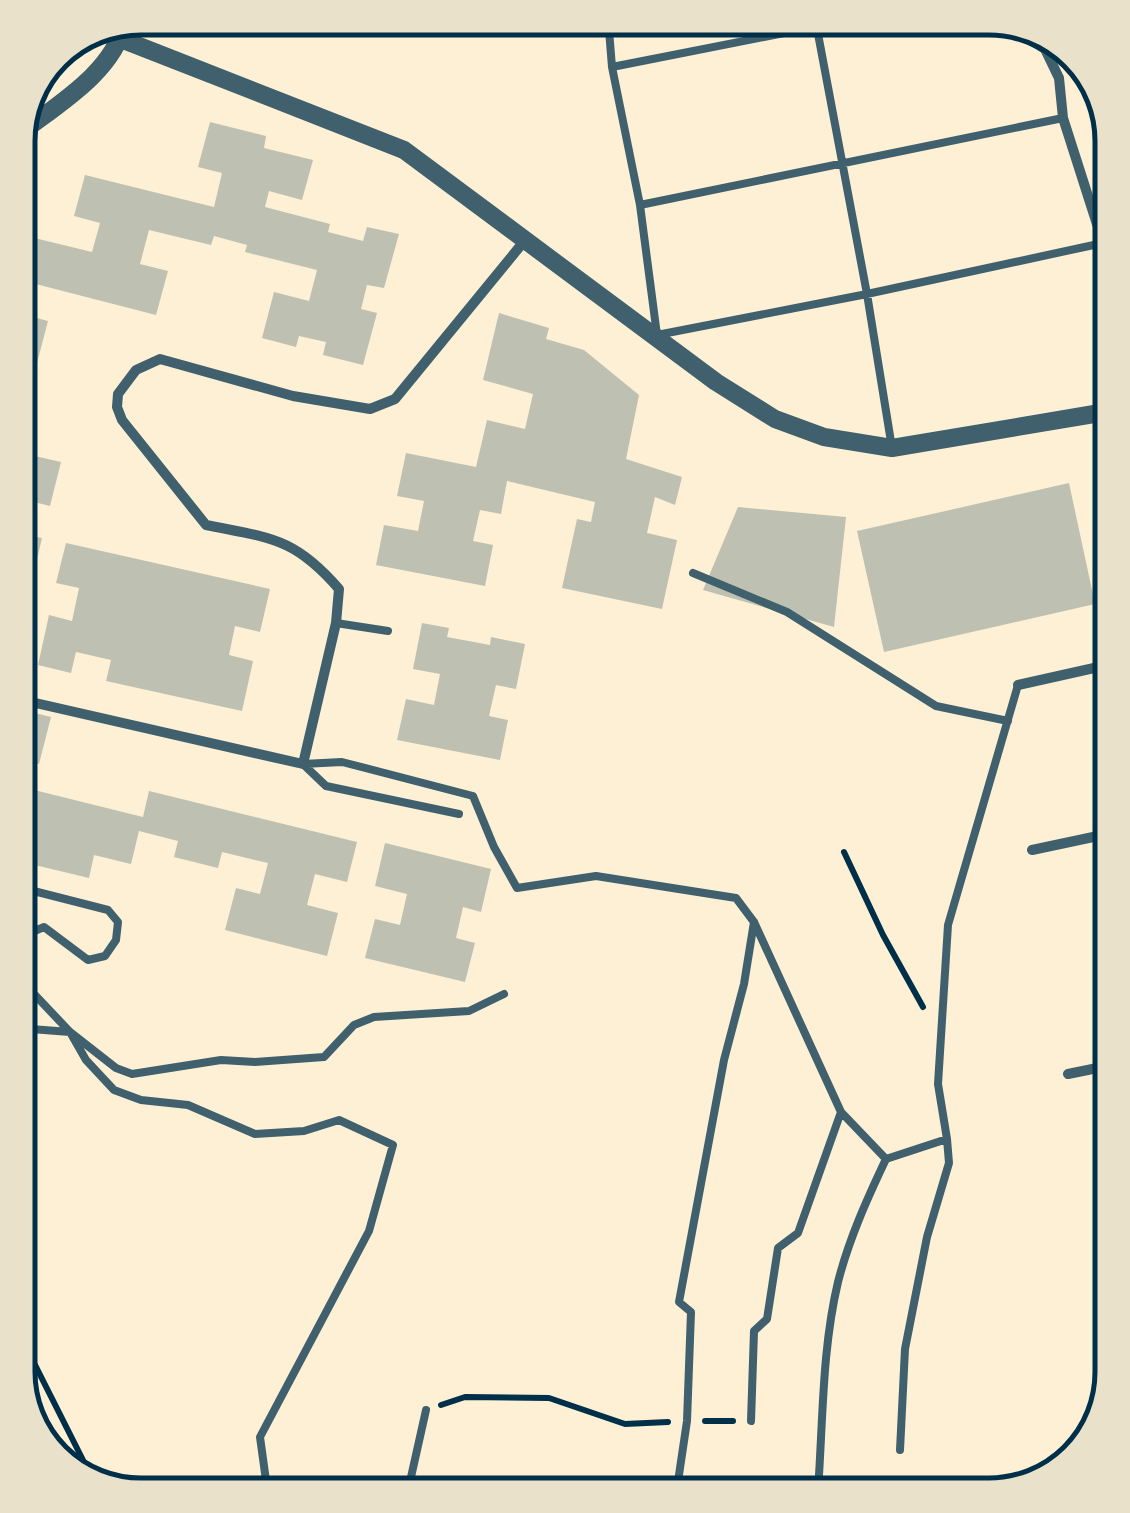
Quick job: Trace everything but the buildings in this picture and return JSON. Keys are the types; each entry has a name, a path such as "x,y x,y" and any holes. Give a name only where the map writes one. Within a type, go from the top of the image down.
{"street":[{"path":"133,36 404,150 716,382 775,419 824,437 892,448 1095,414"},
{"path":"38,120 99,68 114,39"},
{"path":"1046,52 1058,78 1063,118 1095,218"},
{"path":"35,703 304,764 336,623 338,589 314,560 279,540 206,526 122,420 118,394 136,370 160,359 293,396 370,409 395,399 526,238"},
{"path":"1018,685 1095,668"},
{"path":"1032,850 1095,837"},
{"path":"1068,1074 1095,1068"}],"lane":[{"path":"609,35 612,67 640,205 657,336 1095,245"},
{"path":"612,67 783,35"},
{"path":"816,35 868,294 892,448"},
{"path":"640,205 1063,118"},
{"path":"693,572 787,612 936,706 1008,721"},
{"path":"336,623 388,632"},
{"path":"900,1450 905,1349 926,1237 948,1163 938,1084 948,925 1018,685"},
{"path":"304,764 342,762 473,796 516,888 596,876 736,898 754,922 841,1112 886,1159"},
{"path":"304,764 326,786 459,814"},
{"path":"35,891 108,910 118,922 116,940 105,956 88,960 44,927 35,931"},
{"path":"678,1478 686,1421 691,1312 679,1302 754,922"},
{"path":"35,995 70,1032 116,1068 132,1074 221,1060 324,1057 354,1025 374,1018 470,1011 504,994"},
{"path":"35,1029 70,1032"},
{"path":"70,1032 86,1060 114,1090 141,1100 188,1106 255,1134 304,1131 339,1120 393,1145 369,1231 260,1437 266,1478"},
{"path":"751,1421 754,1331 767,1319 778,1248 798,1233 841,1112"},
{"path":"819,1475 826,1350 838,1281 858,1217 886,1159 946,1139"},
{"path":"411,1478 426,1410"}],"path":[{"path":"844,852 883,935 940,1038"},
{"path":"35,1365 83,1461"},
{"path":"426,1410 465,1397 549,1398 626,1424 751,1421"}]}
